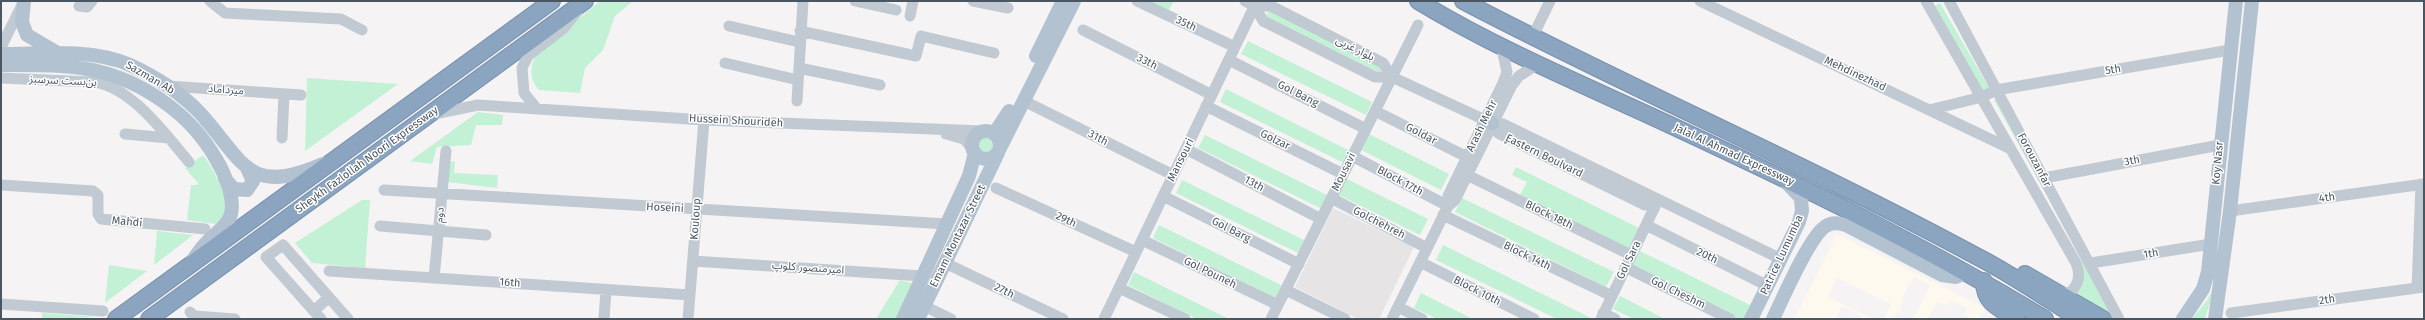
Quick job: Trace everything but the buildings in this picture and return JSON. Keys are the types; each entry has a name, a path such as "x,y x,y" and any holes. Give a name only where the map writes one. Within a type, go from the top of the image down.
{"highway":[{"name":"Sheykh Fazlollah Noori Expressway","path":"109,315 190,265 552,1"},
{"name":"Sheykh Fazlollah Noori Expressway","path":"149,319 586,1"},
{"name":"Jalal Al Ahmad Expressway","path":"1418,1 1538,64 1779,175 1984,281 2045,319"},
{"name":"Jalal Al Ahmad Expressway","path":"1464,1 1532,38 1881,207 1980,258 2079,319"},
{"path":"1980,258 2005,265 2057,291 2103,319"},
{"path":"1984,281 1984,293 1990,302 2017,319"}],"main road":[{"path":"24,1 22,22 26,35 32,40 60,53"},
{"path":"989,132 998,137 999,150 994,157 983,159 974,150 974,137 989,132 1003,123 1063,1"},
{"name":"Emam Montazar Street","path":"918,319 999,150 1074,1"},
{"name":"Koy Nasr","path":"2183,319 2203,289 2208,272 2236,1"},
{"name":"Koy Nasr","path":"2216,319 2230,211 2252,1"},
{"name":"Sazman Ab","path":"1,54 60,53 87,55 120,61 168,86 200,113 232,154 247,168 271,177 280,178 291,176 334,159"},
{"name":"Sazman Ab","path":"1,65 84,68 113,74 139,85 165,102 187,121 212,153 224,179 232,203 231,215 220,230 204,244 190,265"},
{"name":"Emam Montazar Street","path":"903,319 969,176 974,150"},
{"path":"224,179 234,189 247,190 253,181 247,168"},
{"name":"Patrice Lumumba","path":"1752,319 1801,218 1803,202 1797,192 1779,175"},
{"path":"1773,319 1802,260 1821,229 1826,225 1839,223 1846,225 1942,276 1956,277 1966,272"},
{"path":"1783,256 1797,248 1801,254 1802,260"}],"street":[{"path":"1,47 24,1"},
{"path":"79,6 87,7 92,1"},
{"path":"210,1 225,13 340,19 362,30"},
{"path":"537,109 524,93 522,68 528,56 563,29 586,1"},
{"path":"798,101 800,36 803,1"},
{"path":"855,1 896,10"},
{"path":"910,16 913,1"},
{"path":"973,1 1008,8"},
{"name":"35th","path":"1137,1 1235,48"},
{"path":"1532,38 1550,1"},
{"name":"Mehdinezhad","path":"1700,1 2009,148"},
{"name":"Forouzanfar","path":"1948,1 2091,263 2119,319"},
{"name":"Forouzanfar","path":"1928,2 2079,270 2079,278 2072,291 2068,294 2057,291"},
{"name":"Mansouri","path":"1104,319 1235,48 1252,3"},
{"name":"بلوار غربی","path":"1252,3 1271,6 1383,63 1392,77"},
{"name":"بلوار غربی","path":"1252,3 1263,21 1375,77 1392,77"},
{"name":"Mousavi","path":"1271,319 1418,25"},
{"path":"729,26 800,36 916,56 921,36 994,53"},
{"name":"33th","path":"1083,30 1212,95"},
{"name":"Arash Mehr","path":"1392,319 1446,211 1455,200 1489,121 1507,72 1500,44"},
{"name":"5th","path":"1929,110 1982,97 1996,90 2230,50"},
{"name":"Gol Bang","path":"1229,60 1366,128"},
{"path":"725,63 798,80"},
{"name":"Arash Mehr","path":"1446,211 1448,196 1467,157 1489,121 1519,76 1538,64"},
{"path":"799,68 880,85"},
{"name":"ٍEastern Boulvard","path":"1392,77 1489,121 1503,124 1658,200 1783,256"},
{"name":"بن‌بست سرسبز","path":"1,78 93,82 105,84 145,112 189,162"},
{"name":"میرداماد","path":"168,86 301,95"},
{"path":"282,138 284,94"},
{"name":"31th","path":"1024,101 1173,176"},
{"name":"Hussein Shourideh","path":"430,114 478,105 704,120 934,131 989,132"},
{"name":"Golzar","path":"1206,106 1343,174"},
{"name":"Goldar","path":"1375,111 1467,157"},
{"name":"Kouloup","path":"688,319 704,120"},
{"name":"Hussein Shourideh","path":"934,131 964,139 974,150"},
{"path":"125,134 169,138"},
{"name":"3th","path":"2044,178 2220,145"},
{"name":"13th","path":"1186,149 1321,219"},
{"name":"دوم","path":"434,278 446,151"},
{"name":"Block 17th","path":"1352,156 1446,211"},
{"name":"Block 18th","path":"1467,175 1632,255"},
{"path":"2421,287 2423,184"},
{"name":"4th","path":"2230,211 2423,184"},
{"name":"Mahdi","path":"1,185 93,191 98,195 98,214 102,219 204,230"},
{"name":"29th","path":"996,188 1136,252"},
{"name":"Hoseini","path":"384,190 947,224"},
{"name":"Gol Barg","path":"1163,196 1299,264"},
{"name":"Golchehreh","path":"1331,198 1427,248"},
{"name":"Gol Sara","path":"1602,316 1658,200"},
{"name":"Block 14th","path":"1446,211 1612,296"},
{"name":"20th","path":"1646,225 1768,286"},
{"path":"380,226 486,234"},
{"name":"Gol Pouneh","path":"1142,240 1278,305"},
{"name":"1th","path":"2091,263 2211,244"},
{"path":"329,297 318,315 266,257 283,245 329,297 348,319"},
{"name":"امیرمنصور کلوپ","path":"693,260 923,276"},
{"name":"Block 10th","path":"1420,262 1534,319"},
{"name":"27th","path":"945,263 1063,319"},
{"name":"Gol Cheshm","path":"1625,267 1730,319"},
{"name":"16th","path":"329,271 690,295"},
{"name":"2th","path":"2231,313 2421,287"},
{"path":"1119,288 1185,319"},
{"path":"604,319 606,290"},
{"path":"1286,290 1345,319"},
{"path":"1,304 109,315"},
{"path":"924,306 951,319"},
{"path":"1398,307 1422,319"},
{"path":"190,312 194,316 235,319"},
{"path":"1602,316 1615,319"}],"shaded area":[{"path":"1333,208 1414,247 1379,319 1358,319 1295,287"},
{"path":"1837,234 1985,308 1979,319 1971,319 1964,315 1967,310 1963,306 1949,301 1946,306 1937,302 1928,319 1913,319 1930,285 1914,277 1905,292 1899,313 1896,313 1893,319 1884,319 1891,304 1837,278 1828,297 1874,319 1860,319 1861,316 1842,306 1835,319 1794,319"}],"green space":[{"path":"600,1 633,1 615,16 603,50 585,68 580,93 539,90 534,83 531,72 534,59"},
{"path":"1146,1 1174,1 1168,11"},
{"path":"1940,3 1989,88 1984,91 1935,6"},
{"path":"1269,10 1380,65 1383,70 1378,72 1270,19 1266,16"},
{"path":"1248,41 1372,102 1366,115 1241,54"},
{"path":"307,78 398,84 305,151"},
{"path":"1226,89 1350,151 1344,163 1220,102"},
{"path":"1999,98 2112,310 2111,317 2074,294 2083,270 2081,257 1994,100"},
{"path":"478,112 503,115 502,125 476,125 471,145 437,147 432,164 410,161"},
{"path":"1369,134 1449,174 1441,190 1361,150"},
{"path":"982,135 990,135 996,141 996,149 990,155 982,155 976,149 976,141"},
{"path":"1205,135 1329,196 1322,209 1198,148"},
{"path":"203,155 223,191 225,199 225,213 215,224 187,220 191,185 197,185 198,183 185,168"},
{"path":"455,161 454,173 498,175 497,188 447,182 450,162"},
{"path":"1516,167 1639,228 1628,250 1520,195 1527,182 1512,175"},
{"path":"1347,179 1428,219 1420,235 1339,195"},
{"path":"1182,180 1306,241 1300,254 1176,193"},
{"path":"1462,198 1614,272 1606,287 1455,212"},
{"path":"362,200 370,200 365,268 312,263 295,243"},
{"path":"1159,225 1283,286 1277,299 1153,238"},
{"path":"157,231 193,235 154,265"},
{"path":"1443,245 1593,319 1557,319 1436,260"},
{"path":"1640,251 1754,307 1748,319 1738,319 1632,266"},
{"path":"109,265 147,271 105,303"},
{"path":"1134,272 1229,319 1197,319 1128,285"},
{"path":"900,280 912,283 896,319 876,319"},
{"path":"2215,286 2205,319 2192,319 2207,300"},
{"path":"1421,293 1473,319 1437,319 1414,308"},
{"path":"1620,296 1665,319 1634,319 1613,309"},
{"path":"42,313 98,317 42,319"}]}
